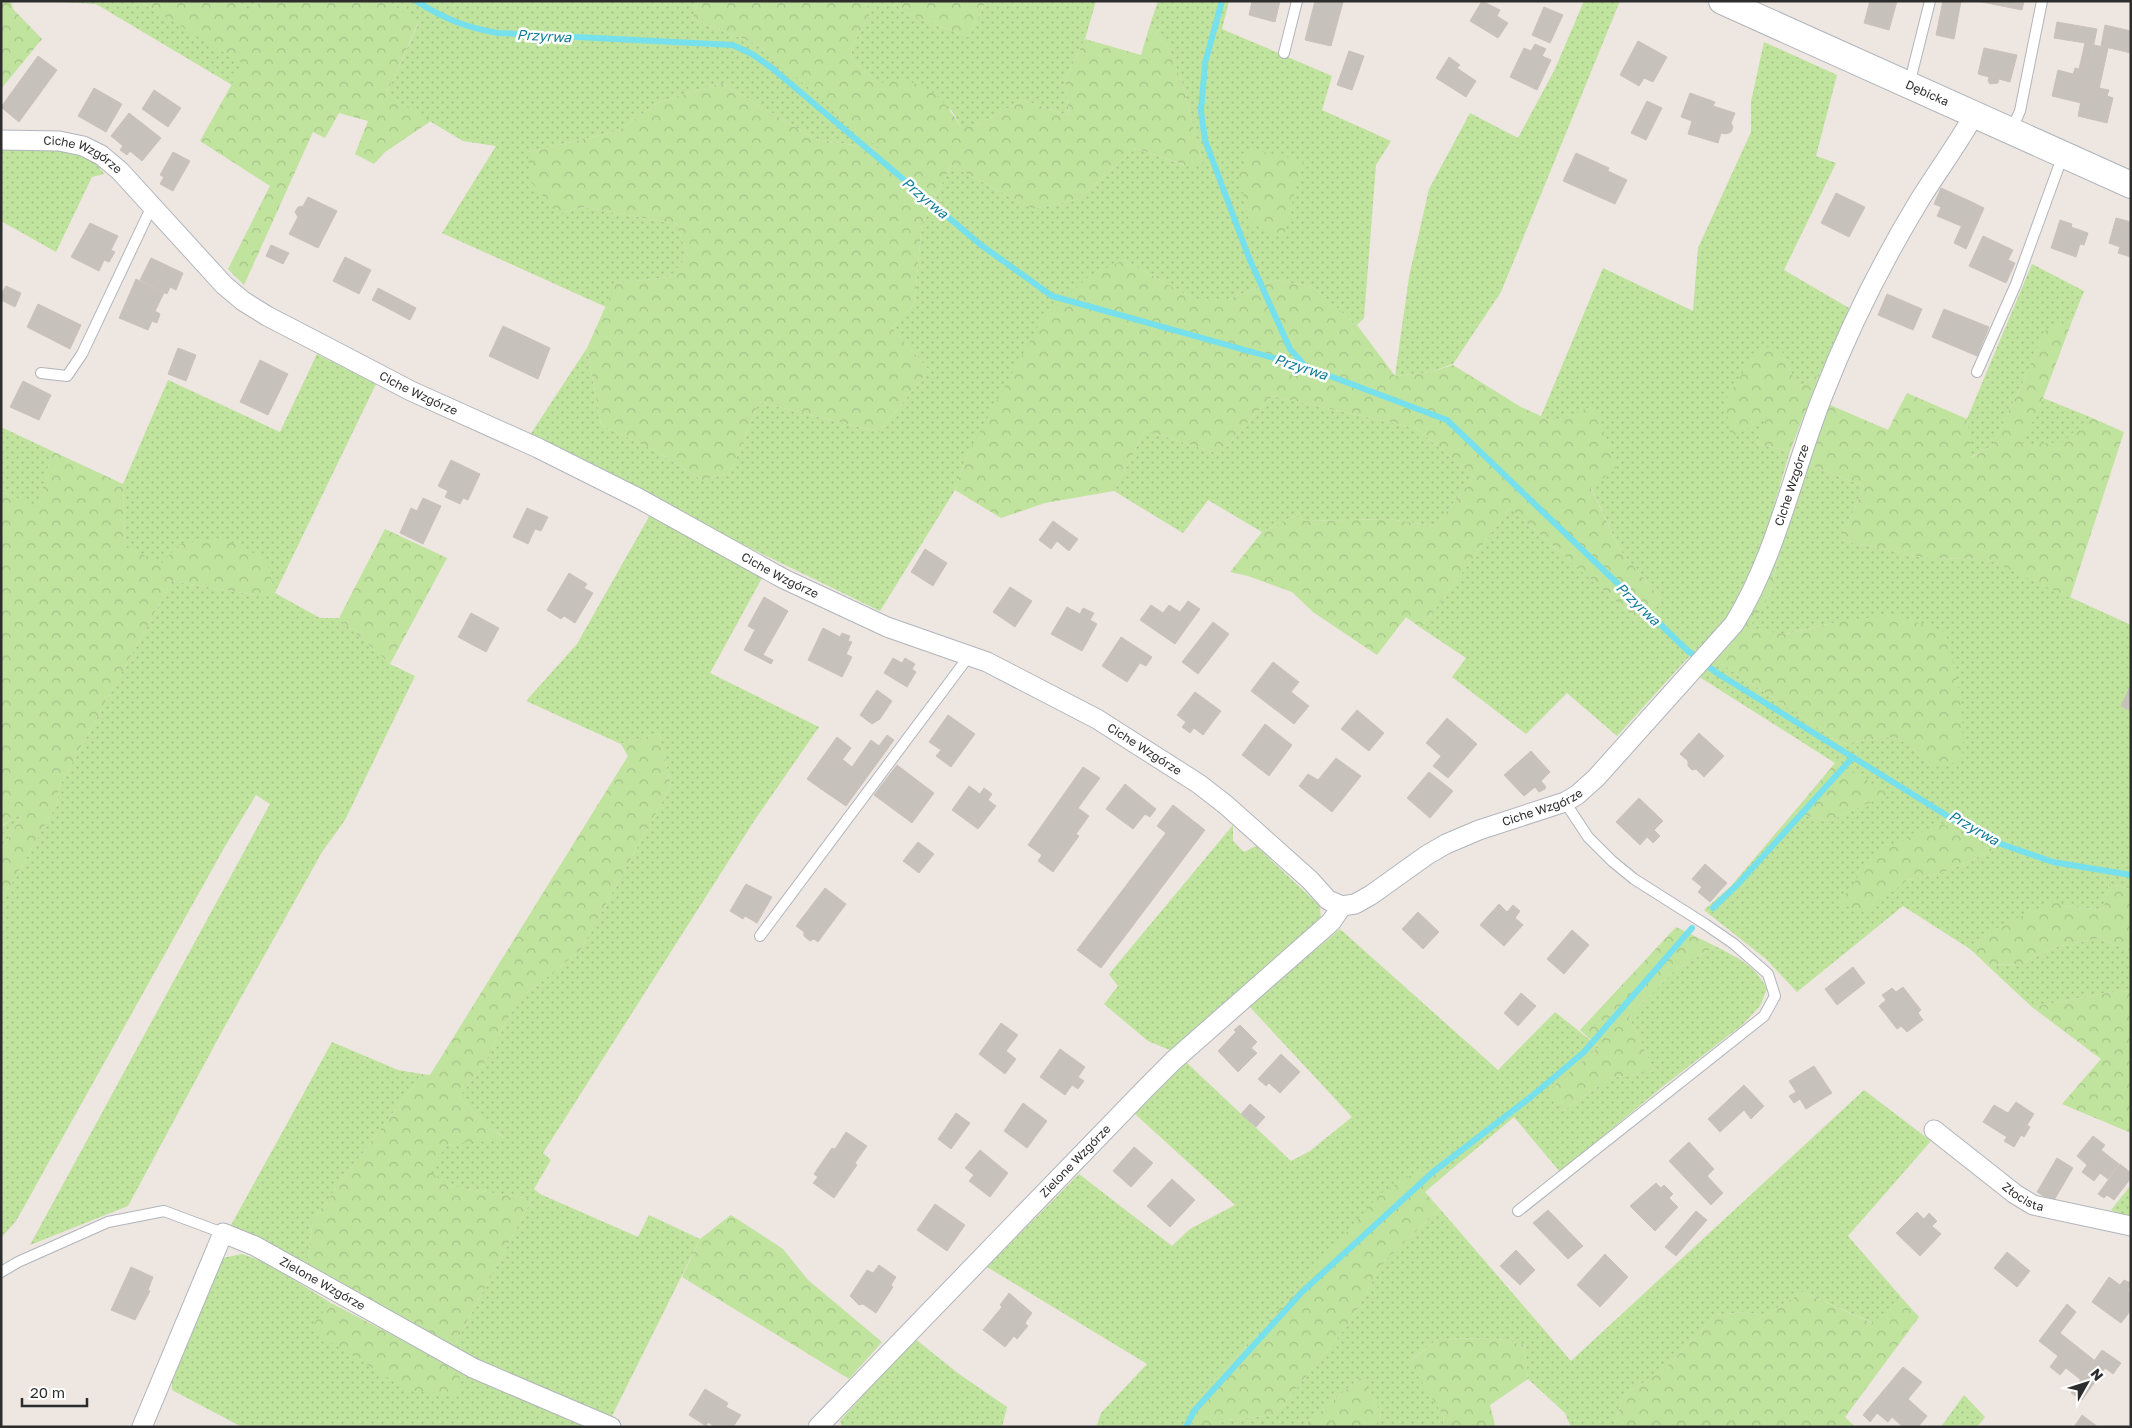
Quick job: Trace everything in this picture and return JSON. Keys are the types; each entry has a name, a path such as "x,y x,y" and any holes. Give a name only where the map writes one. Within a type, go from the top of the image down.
{"street":[{"name":"Dębicka","path":"1722,1 2131,185"},
{"name":"Ciche Wzgórze","path":"1,140 59,141 83,146 101,155 120,171 224,285 243,301 267,316 411,391 538,448 638,498 784,579 887,627 969,656 1052,694 1097,719 1199,784 1226,805 1296,867 1328,900 1342,906 1355,904 1371,895 1427,855 1446,844 1479,830 1565,802 1577,795 1596,778 1690,670 1734,624 1752,593 1763,568 1822,396 1868,295 1914,210 1974,115"},
{"name":"Zielone Wzgórze","path":"818,1427 1173,1061 1331,922 1342,906"},
{"name":"Złocista","path":"1934,1130 2015,1194 2033,1205 2131,1226"},
{"name":"Zielone Wzgórze","path":"223,1233 255,1246 473,1368 611,1427"},
{"path":"142,1427 223,1233"}],"lane":[{"path":"1284,54 1297,1"},
{"path":"1909,86 1930,1"},
{"path":"2011,132 2020,112 2042,1"},
{"path":"1978,372 2016,284 2063,155"},
{"path":"41,372 67,376 82,354 152,206"},
{"path":"760,936 969,656"},
{"path":"1518,1211 1764,1016 1775,996 1768,974 1734,944 1634,879 1588,837 1565,802"},
{"path":"1,1272 18,1262 108,1222 164,1211 223,1233"}],"green space":[{"path":"1,1 11,1 13,9 42,39 1,89"},
{"path":"42,1 139,1 244,64 232,85 96,4"},
{"path":"139,1 236,1 253,12 260,1 388,1 418,23 386,95 431,121 385,152 374,164 355,154 368,121 339,113 325,138 313,132 244,285 228,269 270,186 200,141 243,64"},
{"path":"236,1 260,1 253,13"},
{"path":"388,1 699,1 692,19 759,45 880,149 815,139 722,83 659,102 618,131 528,152 557,214 584,207 676,224 688,256 670,277 617,283 606,307 442,233 496,146 463,141 386,95 418,24"},
{"path":"699,1 862,1 871,12 851,48 852,60 878,83 906,81 927,89 946,105 961,127 973,127 1023,100 1069,116 1065,79 1085,39 1141,55 1149,28 1169,48 1183,85 1203,165 1188,166 1135,148 1079,199 1033,209 951,165 922,224 914,305 892,328 929,370 879,432 759,402 730,473 702,480 656,451 601,425 587,348 616,283 670,277 688,256 676,224 584,207 557,214 530,180 528,152 618,131 659,102 722,83 815,139 879,149 759,45 692,19"},
{"path":"862,1 903,1 901,11 968,37 986,1 1096,1 1085,39 1065,79 1069,116 1023,100 973,127 961,127 952,111 909,82 878,83 852,60 851,48 871,12"},
{"path":"903,1 986,1 968,37 901,11"},
{"path":"1158,1 1229,1 1222,29 1332,76 1322,110 1391,141 1376,165 1364,318 1357,325 1312,287 1276,280 1227,300 1196,300 1124,260 968,453 955,490 880,611 746,546 530,435 587,348 601,425 656,451 702,480 730,473 759,402 879,432 929,370 892,328 914,305 922,224 951,165 1033,209 1079,199 1135,148 1184,165 1203,165 1183,85 1169,48 1149,28"},
{"path":"1584,1 1620,1 1501,292 1453,364 1430,372 1395,376 1409,277 1429,189 1470,113 1518,138 1555,69"},
{"path":"1764,42 1837,75 1816,156 1836,163 1784,270 1854,311 1820,374 1798,387 1781,350 1768,415 1757,444 1790,451 1757,564 1735,607 1714,633 1684,662 1617,736 1567,693 1526,734 1452,677 1466,658 1421,628 1510,508 1636,619 1661,599 1620,550 1591,487 1595,406 1554,422 1541,416 1603,268 1693,311 1698,248 1751,132 1751,102"},
{"path":"1,149 88,152 104,174 92,177 56,252 1,221"},
{"path":"1250,149 1303,161 1283,239 1249,222 1239,175"},
{"path":"1124,260 1196,300 1227,300 1276,280 1312,287 1357,325 1395,376 1430,372 1453,365 1521,407 1554,422 1595,405 1616,468 1591,488 1620,550 1661,599 1636,619 1510,508 1421,628 1406,617 1377,655 1313,612 1292,592 1248,576 1230,572 1262,532 1294,516 1307,521 1388,519 1435,526 1474,477 1416,428 1272,396 1219,454 1145,430 1114,491 1045,503 1001,518 955,490 968,453 1040,323 1088,277"},
{"path":"2032,264 2084,291 2072,321 2044,332 2024,380 1992,446 1971,457 1967,419"},
{"path":"2072,321 2043,398 2022,445 2063,442 2090,417 2124,432 2070,598 1987,559 1925,558 1841,540 1864,486 1809,465 1828,404 1888,430 1907,393 1967,419 1972,457 1992,446 2024,380 2044,331"},
{"path":"1760,346 1781,350 1798,387 1820,374 1790,451 1757,444 1767,416 1731,439 1725,401"},
{"path":"317,354 376,384 275,593 320,618 339,618 390,664 415,676 345,820 322,852 220,1035 128,1206 30,1245 270,804 256,795 224,848 16,1221 1,1238 1,902 57,804 59,787 172,581 255,595 180,544 162,564 125,547 123,484 168,380 280,432"},
{"path":"1272,396 1416,428 1474,477 1435,526 1388,519 1307,521 1294,516 1262,532 1208,500 1183,533 1114,491 1145,430 1219,454"},
{"path":"2043,398 2090,417 2063,443 2021,446"},
{"path":"1,427 52,451 38,508 1,491"},
{"path":"52,451 123,484 125,547 162,563 180,544 221,538 266,559 275,593 255,595 172,581 59,787 57,804 1,902 1,851 23,813 1,826 1,491 38,507"},
{"path":"1809,465 1864,486 1841,540 1925,558 1987,559 2131,625 2131,889 2109,884 2103,910 2064,906 2002,925 1970,949 1903,906 1797,992 1766,959 1704,910 1731,886 1793,813 1829,821 1890,793 1835,763 1701,678 1698,673 1713,658 1842,744 1885,737 1900,739 1932,767 1832,623 1786,634 1747,630 1770,595 1788,515","holes":["1994,850 1942,873 1907,880"]},
{"path":"650,515 762,578 710,673 819,727 754,821 543,1153 551,1160 534,1189 540,1194 638,1237 649,1215 700,1239 611,1418 453,1348 532,1199 448,1186 428,1171 447,1145 504,1137 490,1129 459,1097 484,1064 518,1000 580,951 671,786 659,733 621,744 526,701 577,644"},
{"path":"385,529 447,558 390,664 339,618"},
{"path":"1781,545 1770,595 1748,630 1787,634 1832,623 1894,614 1946,633 1962,712 1962,761 1932,767 1900,739 1885,737 1842,744 1713,658"},
{"path":"659,733 671,786 580,951 518,1000 484,1064 459,1097 490,1129 505,1138 447,1145 429,1171 448,1186 532,1199 453,1348 307,1265 313,1219 422,1074 430,1075 628,756 621,744"},
{"path":"1835,763 1891,793 1829,821 1793,813"},
{"path":"24,811 1,851 1,827"},
{"path":"1942,824 1994,850 1942,873 1907,880 1866,913 1839,903 1877,851"},
{"path":"1233,825 1233,841 1244,852 1256,846 1320,906 1321,920 1172,1051 1148,1041 1104,1004 1118,986 1109,974"},
{"path":"2109,884 2131,889 2131,951 2099,938 2055,947 2020,964 1987,965 1970,949 2002,925 2057,900 2064,906 2103,910"},
{"path":"1676,927 1715,946 1674,971 1629,1017 1654,1071 1610,1078 1563,1111 1546,1093 1599,1047 1580,1030"},
{"path":"1340,929 1498,1070 1555,1012 1599,1047 1547,1093 1563,1111 1610,1078 1654,1071 1629,1017 1674,971 1715,946 1745,963 1757,974 1767,989 1760,1006 1742,1025 1662,1087 1560,1172 1514,1117 1452,1169 1415,1173 1303,1283 1186,1412 1196,1427 1096,1427 1101,1413 1147,1364 987,1267 1079,1174 1172,1246 1190,1229 1235,1205 1135,1114 1186,1062 1291,1161 1310,1151 1352,1117 1249,1006"},
{"path":"2099,938 2131,951 2131,991 2106,993 2032,1007 1987,965 2020,964 2055,947"},
{"path":"2131,991 2131,1133 2062,1104 2101,1059 2032,1007 2106,993"},
{"path":"332,1042 398,1070 422,1074 313,1219 307,1265 230,1227"},
{"path":"1864,1090 1931,1141 1848,1236 1902,1298 1873,1323 1803,1292 1764,1316 1745,1312 1715,1315 1666,1368 1623,1396 1614,1427 1571,1427 1565,1413 1528,1379 1524,1345 1494,1338 1438,1339 1410,1361 1444,1417 1443,1427 1377,1427 1381,1414 1361,1377 1302,1427 1212,1427 1226,1420 1275,1415 1350,1322 1383,1262 1440,1209 1571,1361"},
{"path":"1452,1169 1425,1192 1440,1209 1383,1262 1350,1322 1275,1415 1226,1420 1212,1427 1196,1427 1185,1413 1303,1283 1380,1194 1415,1173"},
{"path":"2131,1185 2131,1218 2111,1210"},
{"path":"731,1215 783,1249 808,1280 882,1342 849,1379 682,1277 700,1239"},
{"path":"242,1254 265,1262 331,1303 310,1329 460,1370 584,1427 242,1427 172,1390 172,1382 223,1258"},
{"path":"1803,1292 1872,1323 1902,1298 1919,1317 1845,1417 1855,1427 1614,1427 1623,1396 1666,1368 1715,1315 1745,1312 1764,1316"},
{"path":"331,1303 460,1370 458,1397 408,1390 309,1329"},
{"path":"914,1338 959,1374 1007,1407 1002,1427 842,1427 840,1421"},
{"path":"1494,1338 1524,1345 1528,1379 1490,1405 1495,1425 1493,1427 1443,1427 1444,1417 1409,1362 1438,1339"},
{"path":"1361,1377 1381,1414 1377,1427 1302,1427"},
{"path":"1964,1395 1985,1417 1977,1427 1941,1427"}],"building":[{"path":"1252,1 1280,1 1275,22 1249,15"},
{"path":"1315,1 1343,2 1331,46 1305,40"},
{"path":"1482,1 1500,10 1497,16 1508,23 1498,38 1470,21"},
{"path":"1870,1 1897,1 1889,30 1864,23"},
{"path":"1943,1 1961,1 1954,39 1936,35"},
{"path":"1977,1 2024,1 2022,10"},
{"path":"1544,7 1563,15 1550,43 1532,35"},
{"path":"2057,22 2097,29 2088,71 2079,69 2085,43 2054,38"},
{"path":"2105,25 2131,31 2131,53 2101,46"},
{"path":"1638,41 1667,57 1653,82 1644,78 1639,86 1620,75"},
{"path":"1535,44 1546,49 1542,56 1551,60 1537,90 1510,77 1524,48 1531,51"},
{"path":"2094,45 2108,48 2098,94 2083,91"},
{"path":"1984,48 2017,55 2010,82 1999,79 1998,83 1990,84 1988,81 1989,77 1978,74"},
{"path":"1349,51 1364,56 1352,90 1337,85"},
{"path":"38,56 57,70 19,122 1,107"},
{"path":"1449,57 1460,65 1457,68 1476,81 1466,97 1436,78"},
{"path":"2075,68 2088,71 2081,103 2052,96 2058,70 2073,74"},
{"path":"94,88 122,104 106,132 78,116"},
{"path":"2099,88 2109,90 2107,96 2113,98 2107,123 2078,116 2083,91 2098,94"},
{"path":"154,90 181,108 168,127 142,109"},
{"path":"1690,93 1715,102 1713,106 1735,113 1731,123 1733,127 1731,132 1721,133 1718,143 1688,134 1692,121 1681,117"},
{"path":"1647,101 1662,108 1646,140 1631,133"},
{"path":"129,113 161,138 142,161 130,151 127,155 120,150 123,146 111,136"},
{"path":"173,152 190,161 173,191 160,184 164,177 160,175"},
{"path":"1576,153 1609,168 1608,171 1627,180 1615,204 1563,181"},
{"path":"1941,188 1972,202 1961,226 1937,216 1941,207 1934,204"},
{"path":"1836,193 1865,207 1849,237 1821,223"},
{"path":"308,197 337,211 318,248 289,234 298,217 295,212 298,207 303,206"},
{"path":"1972,202 1984,208 1966,249 1954,243"},
{"path":"2116,218 2131,222 2131,257 2118,253 2120,247 2109,243"},
{"path":"2060,220 2072,224 2071,227 2088,233 2084,245 2080,244 2076,257 2051,248"},
{"path":"90,223 118,236 111,250 115,252 109,262 104,260 99,271 71,257"},
{"path":"1983,236 2013,250 2008,260 2015,263 2006,283 1969,266"},
{"path":"271,245 289,253 283,264 266,256"},
{"path":"345,257 371,270 359,294 333,281"},
{"path":"151,258 183,273 176,290 170,287 167,294 140,280"},
{"path":"136,279 164,293 155,311 160,314 157,323 152,321 148,330 119,318"},
{"path":"6,286 21,293 15,307 1,300 1,295"},
{"path":"378,288 416,308 410,320 372,300"},
{"path":"1887,294 1922,309 1913,330 1878,315"},
{"path":"38,304 81,325 70,349 27,327"},
{"path":"1944,309 1989,327 1977,356 1932,337"},
{"path":"503,326 550,348 538,379 489,356"},
{"path":"178,348 196,355 186,381 168,374"},
{"path":"260,360 288,374 268,415 240,402"},
{"path":"23,381 51,395 39,420 10,407"},
{"path":"451,460 480,474 468,500 463,498 460,504 445,497 448,491 438,486"},
{"path":"423,498 441,506 423,544 400,533 411,508 417,511"},
{"path":"527,508 548,517 541,531 535,529 528,544 513,537"},
{"path":"1053,521 1078,539 1069,551 1057,541 1051,549 1039,540"},
{"path":"925,549 947,563 933,586 911,572"},
{"path":"569,573 587,584 584,588 593,593 575,623 564,616 561,619 547,610"},
{"path":"1010,587 1032,601 1015,627 993,612"},
{"path":"764,597 788,611 763,655 773,660 771,664 744,650 755,630 748,626"},
{"path":"1188,601 1200,609 1175,644 1140,620 1151,605 1163,613 1169,605 1180,612"},
{"path":"1067,607 1080,614 1083,608 1094,613 1090,620 1097,624 1082,651 1051,634"},
{"path":"471,613 499,628 486,652 458,637"},
{"path":"1213,622 1229,634 1198,674 1182,662"},
{"path":"823,628 840,637 842,633 850,636 848,641 852,642 846,654 852,657 842,677 808,660"},
{"path":"1121,637 1152,657 1146,666 1140,663 1127,682 1102,666"},
{"path":"893,658 902,663 905,658 915,664 912,669 916,672 907,687 884,673"},
{"path":"1273,662 1299,682 1291,692 1309,706 1294,724 1251,691"},
{"path":"2131,685 2131,711 2121,706"},
{"path":"877,690 892,701 880,719 872,724 860,715"},
{"path":"1195,692 1221,711 1203,735 1194,728 1190,733 1182,727 1186,722 1177,715"},
{"path":"1357,710 1384,733 1369,751 1341,729"},
{"path":"948,715 975,734 951,767 936,756 941,750 929,742"},
{"path":"1447,718 1462,731 1441,756 1426,743"},
{"path":"1265,724 1292,745 1269,776 1242,755"},
{"path":"1462,731 1477,744 1448,778 1433,766"},
{"path":"1699,733 1724,756 1704,777 1696,769 1692,770 1688,766 1688,761 1680,754"},
{"path":"887,735 894,740 846,806 821,789 842,759 852,767 871,740 879,746"},
{"path":"837,737 851,748 821,789 807,779"},
{"path":"1531,751 1550,772 1541,781 1546,787 1545,789 1539,792 1535,787 1524,796 1504,775"},
{"path":"1336,758 1361,776 1332,812 1299,786 1308,774 1318,780"},
{"path":"897,765 934,793 912,823 874,795"},
{"path":"1083,767 1100,778 1078,808 1089,816 1076,834 1079,836 1053,872 1038,861 1042,855 1028,845"},
{"path":"1429,772 1453,791 1430,818 1407,798"},
{"path":"1125,784 1156,809 1150,817 1145,814 1133,829 1106,809"},
{"path":"969,786 980,794 984,788 992,794 988,800 996,806 978,829 952,810"},
{"path":"1639,798 1663,821 1654,830 1660,836 1653,843 1647,837 1640,845 1616,822"},
{"path":"1173,805 1205,830 1101,968 1077,950 1166,833 1157,826"},
{"path":"918,842 934,854 919,873 903,861"},
{"path":"1705,864 1727,883 1710,902 1698,892 1702,887 1692,879"},
{"path":"746,884 772,897 757,923 745,916 743,919 730,911"},
{"path":"825,888 846,904 818,942 814,939 810,941 804,936 804,932 796,926"},
{"path":"1499,904 1507,912 1513,905 1520,911 1515,918 1523,925 1504,946 1480,925"},
{"path":"1418,912 1439,932 1423,949 1402,929"},
{"path":"1572,930 1589,945 1564,974 1547,959"},
{"path":"1853,967 1865,983 1837,1005 1825,989"},
{"path":"1903,987 1921,1010 1918,1013 1923,1020 1907,1032 1901,1026 1897,1029 1879,1006 1886,1000 1882,995 1892,988 1896,992"},
{"path":"1521,993 1536,1006 1518,1026 1504,1013"},
{"path":"1001,1023 1018,1035 1006,1051 1016,1059 1005,1074 979,1054"},
{"path":"1240,1025 1257,1042 1251,1048 1257,1053 1238,1072 1218,1051"},
{"path":"1060,1049 1085,1067 1078,1077 1084,1081 1078,1089 1072,1085 1065,1095 1040,1077"},
{"path":"1281,1054 1300,1072 1280,1093 1269,1083 1266,1086 1258,1079"},
{"path":"1814,1066 1832,1093 1806,1109 1800,1099 1794,1103 1789,1096 1796,1092 1789,1081"},
{"path":"1744,1085 1764,1106 1751,1119 1744,1110 1720,1132 1708,1119"},
{"path":"2016,1102 2034,1114 2027,1125 2030,1127 2024,1137 2021,1135 2014,1147 2004,1141 2007,1137 1983,1122 1994,1105 2008,1113"},
{"path":"1023,1103 1047,1121 1027,1148 1004,1131"},
{"path":"1250,1104 1265,1117 1256,1127 1241,1114"},
{"path":"956,1113 970,1123 951,1149 938,1139"},
{"path":"846,1132 867,1146 855,1163 857,1165 834,1198 813,1183 818,1177 814,1174 832,1148 835,1149"},
{"path":"2093,1136 2105,1145 2101,1150 2119,1164 2108,1179 2100,1173 2094,1181 2082,1172 2087,1165 2077,1156"},
{"path":"1689,1142 1714,1169 1707,1176 1723,1193 1711,1205 1669,1161"},
{"path":"1134,1147 1153,1163 1131,1187 1113,1171"},
{"path":"980,1150 1008,1173 990,1197 969,1181 974,1175 965,1168"},
{"path":"2057,1158 2073,1168 2053,1202 2037,1192"},
{"path":"2120,1164 2131,1173 2131,1178 2114,1200 2107,1195 2104,1198 2098,1194"},
{"path":"1172,1179 1195,1200 1170,1227 1147,1206"},
{"path":"1656,1183 1661,1188 1664,1185 1673,1194 1669,1198 1678,1207 1655,1231 1630,1206"},
{"path":"935,1204 965,1225 947,1251 917,1230"},
{"path":"1548,1210 1583,1246 1568,1259 1533,1223"},
{"path":"1696,1211 1707,1220 1676,1256 1665,1247"},
{"path":"1917,1212 1924,1219 1929,1213 1937,1221 1932,1226 1941,1234 1920,1256 1896,1233"},
{"path":"1516,1250 1535,1270 1520,1285 1500,1266"},
{"path":"2007,1252 2030,1271 2017,1287 1994,1268"},
{"path":"1605,1254 1628,1277 1600,1307 1577,1285"},
{"path":"879,1265 896,1277 891,1285 893,1287 876,1313 863,1304 859,1305 850,1296 867,1270 873,1273"},
{"path":"131,1267 153,1277 148,1290 150,1291 135,1320 111,1310"},
{"path":"2109,1277 2120,1285 2124,1280 2131,1283 2128,1291 2131,1293 2131,1310 2121,1323 2092,1302"},
{"path":"1009,1293 1032,1313 1025,1323 1028,1326 1017,1339 1014,1336 1005,1347 983,1330 1002,1307 1000,1305"},
{"path":"2067,1304 2076,1312 2060,1333 2094,1360 2081,1380 2066,1368 2060,1375 2050,1367 2058,1356 2039,1341"},
{"path":"2102,1350 2121,1363 2113,1374 2105,1368 2082,1400 2071,1393"},
{"path":"1903,1367 1922,1382 1908,1399 1927,1416 1918,1427 1903,1427 1892,1417 1888,1422 1877,1413 1870,1422 1863,1415"},
{"path":"705,1389 728,1403 726,1407 741,1415 733,1427 715,1427 708,1422 706,1426 689,1415"},
{"path":"2082,1415 2098,1427 2074,1427"}],"waterway":[{"name":"Przyrwa","path":"416,1 455,22 498,33 733,45 752,54 772,68 981,245 1052,296 1306,367 1447,420 1687,650 1717,673 1959,823 1995,842 2053,862 2131,875"},
{"path":"1222,1 1205,63 1201,111 1205,140 1249,258 1290,349 1306,367"},
{"path":"1713,908 1738,884 1853,757"},
{"path":"1186,1427 1194,1411 1302,1292 1433,1172 1532,1096 1584,1052 1692,928"}]}
